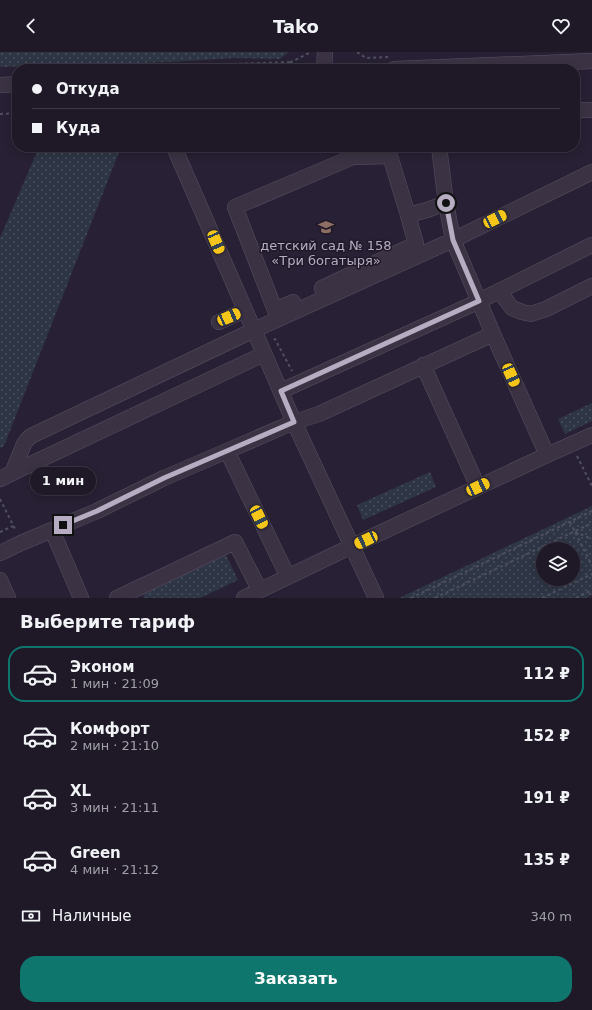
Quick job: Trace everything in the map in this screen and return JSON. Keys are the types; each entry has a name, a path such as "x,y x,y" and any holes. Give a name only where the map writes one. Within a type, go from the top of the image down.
{"street":[{"path":"324,64 325,52"},
{"path":"575,64 592,61"},
{"path":"0,85 12,84"},
{"path":"580,110 592,110"},
{"path":"176,152 294,422 376,598"},
{"path":"440,152 446,203 453,240 547,455"},
{"path":"6,476 24,444 31,436 250,321 275,310 416,244 390,156 353,158 235,208 275,310"},
{"path":"219,322 250,321 453,240 592,172"},
{"path":"408,215 446,203"},
{"path":"281,391 479,301 592,245"},
{"path":"499,291 512,308 531,314 546,309 592,286"},
{"path":"0,553 97,511 164,478 227,450 294,422 320,414 493,334"},
{"path":"6,476 263,350"},
{"path":"423,366 478,487"},
{"path":"244,598 352,546 592,435"},
{"path":"227,450 288,577"},
{"path":"52,530 81,598"},
{"path":"117,598 234,542 260,591"},
{"path":"0,580 8,598"}],"path":[{"path":"232,64 291,62 311,52"},
{"path":"0,114 12,113"},
{"path":"263,350 275,339 298,383"},
{"path":"571,444 592,486"},
{"path":"0,499 13,526 0,532"},
{"path":"411,598 592,511"},
{"path":"570,522 592,566"},
{"path":"435,598 592,523"},
{"path":"574,532 592,539"},
{"path":"542,598 592,574"},
{"path":"576,598 592,590"}],"shaded area":[{"path":"0,52 289,52 280,59 234,58 103,64 12,64 12,67 0,67"},
{"path":"37,152 119,152 4,446 0,448 0,238"},
{"path":"592,403 592,421 565,434 558,419"},
{"path":"430,472 436,487 363,520 357,505"},
{"path":"592,506 592,595 586,598 399,598"},
{"path":"226,555 238,580 200,598 144,598 143,594"}],"place":[{"name":"детский сад № 158 «Три богатыря»","path":"326,227"}],"route":[{"path":"63,525 97,511 164,478 294,422 281,391 479,301 453,240 446,203"}]}
